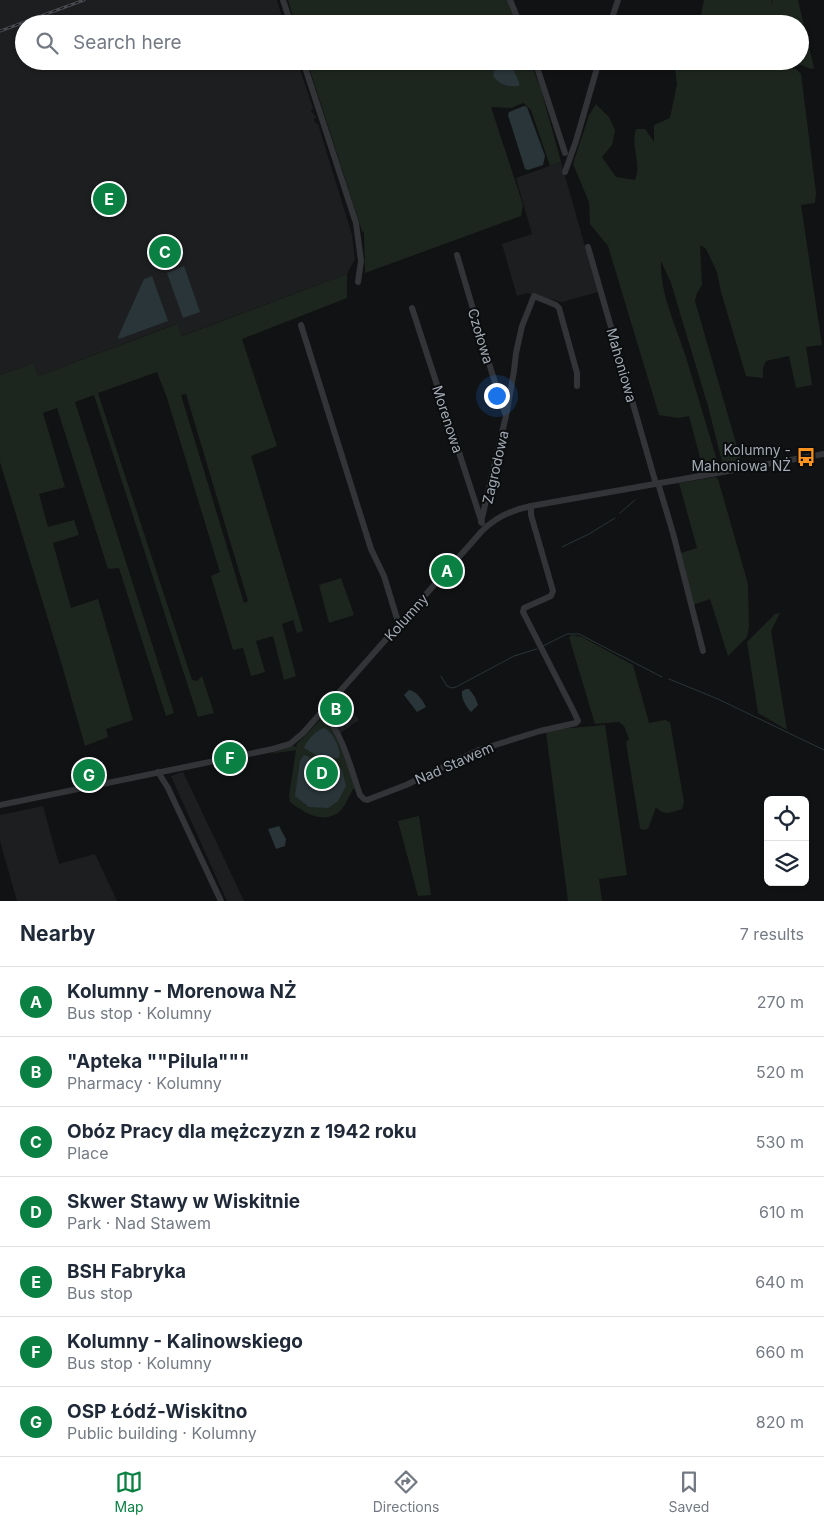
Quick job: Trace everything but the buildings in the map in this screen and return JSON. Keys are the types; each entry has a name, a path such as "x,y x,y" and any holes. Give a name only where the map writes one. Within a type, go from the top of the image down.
{"street":[{"path":"283,0 288,15"},
{"path":"510,0 516,15"},
{"path":"613,15 618,0"},
{"path":"306,70 356,223 361,261 358,282"},
{"path":"538,70 565,153"},
{"path":"565,172 596,70"},
{"name":"Mahoniowa","path":"588,247 673,533 703,651"},
{"name":"Czołowa","path":"457,255 506,416"},
{"name":"Zagrodowa","path":"484,525 522,326 534,296 559,308 577,373 577,386"},
{"name":"Morenowa","path":"412,308 484,525"},
{"path":"301,325 371,549 384,576 399,625"},
{"name":"Kolumny","path":"0,805 288,745 298,738 322,712 484,525 506,513 531,506 824,454"},
{"name":"Nad Stawem","path":"322,712 333,727 345,752 360,795 367,800 406,785 479,750 540,731 576,724 577,719 523,610 529,604 551,596 553,591 531,515 531,506"},
{"path":"158,772 168,788 221,901"}],"shaded area":[{"path":"0,0 277,0 281,15 15,15 15,70 300,70 313,108 311,111 316,117 314,119 315,123 318,124 352,235 355,259 347,274 181,336 176,324 38,376 33,363 0,375"},
{"path":"288,0 508,0 514,15 292,15"},
{"path":"704,0 771,0 773,5 772,0 798,0 802,15 775,15 701,15"},
{"path":"809,47 814,68 809,68"},
{"path":"310,70 534,70 541,89 561,162 550,166 531,110 523,103 511,108 491,107 523,205 521,216 365,273 364,233"},
{"path":"513,70 519,86 504,85 493,76 494,71"},
{"path":"675,70 797,70 801,74 816,193 815,203 801,205 822,345 806,347 812,385 796,388 789,356 766,361 763,368 763,378 746,376 721,292 717,272 706,249 700,245 702,285 695,301 742,464 727,466 722,462 708,406 671,283 661,261 661,273 666,297 718,464 711,468 703,469 689,416 678,418 659,415 608,246 590,224 589,202 573,164 589,115 596,104 609,117 615,130 612,145 602,157 616,177 635,180 637,173 634,143 636,129 645,129 654,142 654,125 670,118 677,84"},
{"path":"524,106 527,107 545,156 543,165 528,170 525,169 508,115 509,112"},
{"path":"561,162 598,292 562,302 527,293 517,296 502,244 532,234 516,178"},
{"path":"184,266 200,312 183,318 167,273"},
{"path":"347,274 347,298 242,339 277,446 251,456 303,631 297,633 293,620 282,624 296,676 284,680 273,636 256,641 265,672 251,676 243,648 233,650 211,576 220,572 167,398 157,372 98,393 192,680 197,681 202,676 214,713 198,717 94,395 75,402 174,713 166,716 119,568 108,569 57,408 43,413 65,487 39,494 48,527 74,520 79,535 53,543 71,608 98,599 133,720 106,729 108,737 85,746 0,462 0,375 33,363 38,376 177,324 182,336","holes":["186,394 248,601 244,603 181,395"]},
{"path":"152,276 168,321 119,339 118,337 144,279"},
{"path":"715,477 718,479 748,584 749,627 747,637 728,656 710,599 693,605 681,553 697,548 679,483"},
{"path":"341,578 354,615 329,623 319,585"},
{"path":"780,613 771,631 787,730 758,713 747,642 775,614"},
{"path":"572,635 582,637 633,665 649,723 665,720 670,722 684,802 682,809 671,812 662,812 656,807 648,829 642,830 640,828 626,743 629,739 624,726 619,722 595,724 569,637"},
{"path":"469,689 475,697 478,705 471,712 462,697 462,691"},
{"path":"409,690 417,694 426,707 417,712 404,695"},
{"path":"341,696 359,720 339,734 328,711"},
{"path":"322,718 326,719 346,756 355,789 353,789 338,813 319,817 290,802 289,796 296,750 269,754 294,746 297,747 296,745"},
{"path":"605,725 627,875 599,879 602,901 568,901 546,732"},
{"path":"325,728 331,733 336,742 340,755 339,758 323,759 304,748 313,735"},
{"path":"304,755 318,761 314,771 320,776 326,774 326,764 335,762 342,770 346,786 338,801 328,808 309,807 295,796 300,761"},
{"path":"183,772 244,901 227,901 171,776"},
{"path":"43,806 59,864 95,854 117,901 17,901 0,841 0,815"},
{"path":"419,816 431,895 418,896 398,821"},
{"path":"279,826 286,839 285,846 276,849 268,829"}],"waterway":[{"path":"620,513 635,500"},
{"path":"562,547 589,534 615,518"},
{"path":"543,646 567,634 579,634 662,677"},
{"path":"441,676 447,686 451,688 456,687 514,656 537,649"},
{"path":"669,679 718,699 824,750"}],"railway":[{"path":"43,15 84,0"},
{"path":"0,31 15,25"}],"place":[{"name":"BSH Fabryka","path":"109,199"},
{"name":"Obóz Pracy dla mężczyzn z 1942 roku","path":"165,252"},
{"name":"Kolumny - Mahoniowa NŻ","path":"806,457"},
{"name":"Kolumny - Morenowa NŻ","path":"447,571"},
{"name":"\"Apteka \"\"Pilula\"\"\"","path":"336,709"},
{"name":"Kolumny - Kalinowskiego","path":"230,758"},
{"name":"Skwer Stawy w Wiskitnie","path":"322,773"},
{"name":"OSP Łódź-Wiskitno","path":"89,775"}]}
